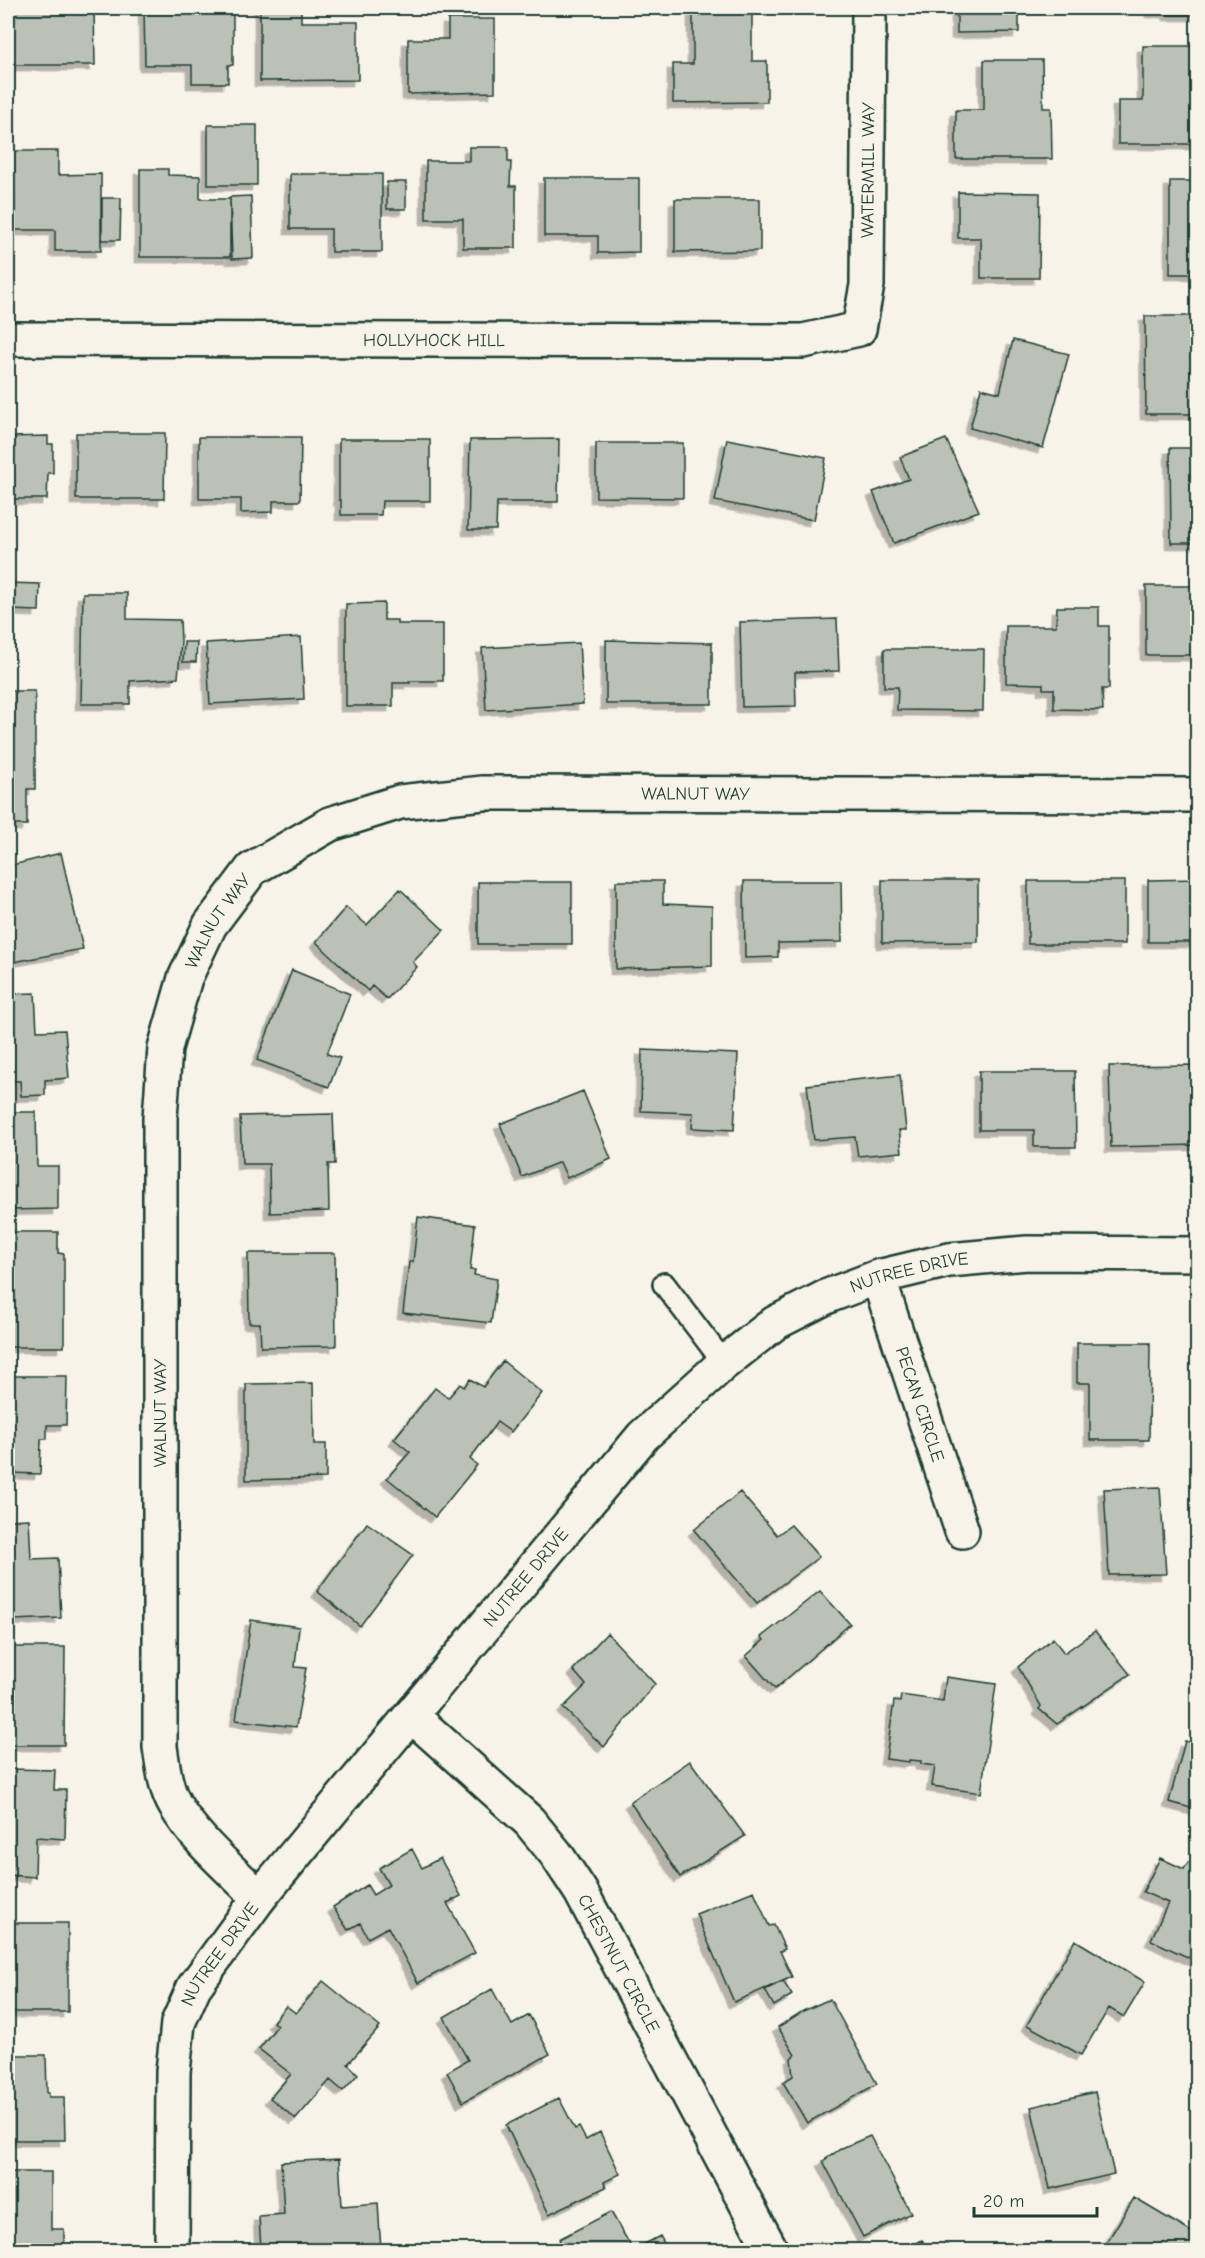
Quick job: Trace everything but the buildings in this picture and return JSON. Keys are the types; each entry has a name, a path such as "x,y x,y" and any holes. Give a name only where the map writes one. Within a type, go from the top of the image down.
{"street":[{"name":"WATERMILL WAY","path":"859,329 867,285 869,8"},
{"name":"HOLLYHOCK HILL","path":"8,339 802,341 859,329"},
{"name":"WALNUT WAY","path":"259,1898 198,1836 174,1804 164,1775 160,1747 160,1118 165,1048 185,978 210,925 252,869 330,824 400,802 483,794 1197,795"},
{"name":"NUTREE DRIVE","path":"172,2250 173,2072 178,2023 194,1987 259,1898 643,1436 724,1363 775,1323 828,1296 878,1277 949,1260 1016,1254 1197,1254"},
{"name":"PECAN CIRCLE","path":"878,1277 962,1531"},
{"name":"CHESTNUT CIRCLE","path":"412,1716 529,1821 556,1854 581,1892 771,2250"}],"lane":[{"path":"664,1284 724,1363"}]}
